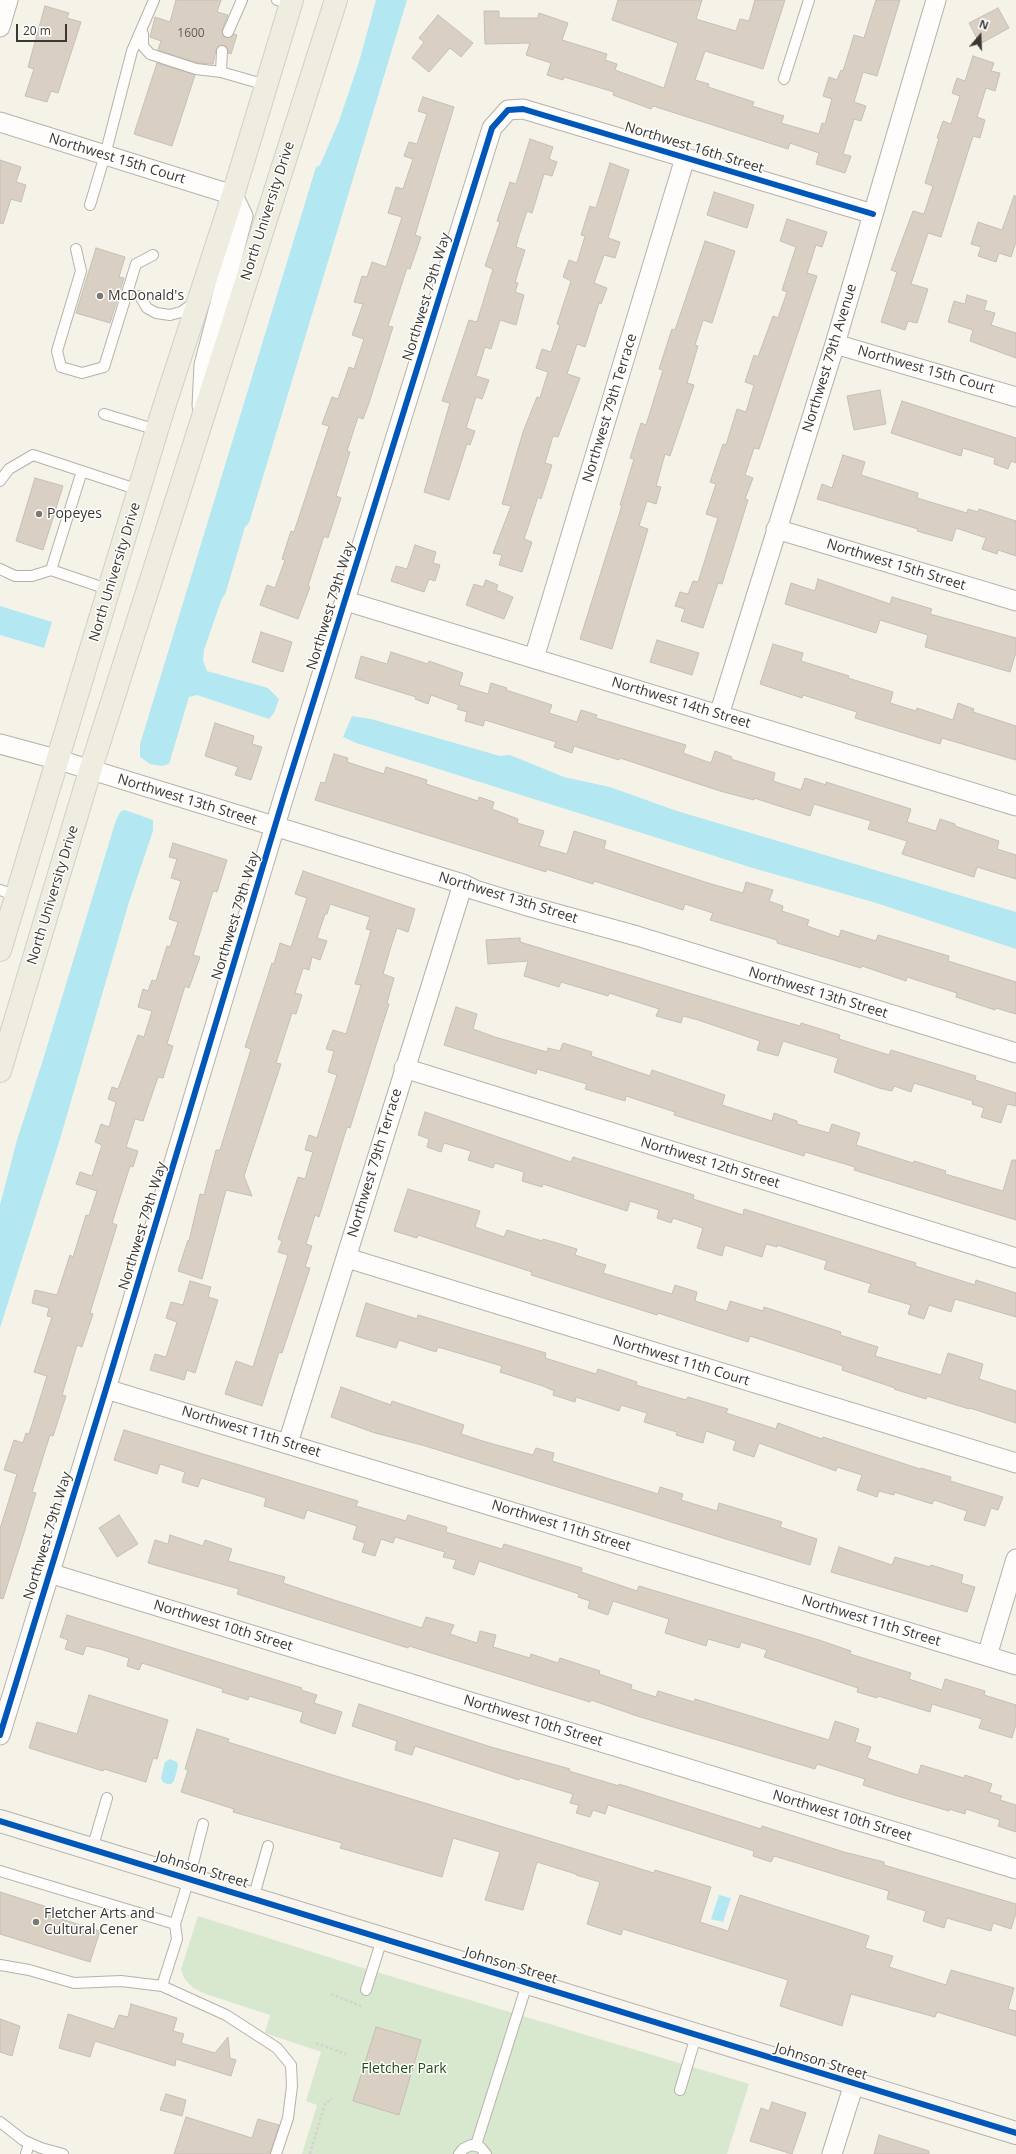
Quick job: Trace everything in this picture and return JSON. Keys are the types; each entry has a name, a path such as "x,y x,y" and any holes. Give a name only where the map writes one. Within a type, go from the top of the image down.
{"main road":[{"name":"North University Drive","path":"0,1071 90,771 336,0"},
{"name":"North University Drive","path":"0,950 7,900 59,760 157,430 233,195 266,85 287,1"}],"street":[{"path":"0,27 8,0"},
{"name":"Northwest 79th Avenue","path":"719,715 835,344 936,0"},
{"name":"Northwest 16th Street","path":"508,110 523,109 873,214"},
{"name":"Northwest 79th Way","path":"0,1735 5,1703 49,1573 106,1389 275,827 492,128 508,110"},
{"name":"Northwest 15th Court","path":"0,122 233,195"},
{"name":"Northwest 79th Terrace","path":"534,658 685,158"},
{"name":"North University Drive","path":"201,422 204,365 243,216 233,195"},
{"name":"Northwest 15th Court","path":"835,344 1016,397"},
{"name":"Northwest 15th Street","path":"776,529 1016,601"},
{"name":"Northwest 14th Street","path":"346,600 1016,806"},
{"name":"Northwest 13th Street","path":"0,744 59,760 90,771 463,884 475,890 637,936 1016,1053"},
{"name":"Northwest 79th Terrace","path":"288,1443 347,1258 404,1068 463,884"},
{"name":"Northwest 12th Street","path":"404,1068 1016,1258"},
{"name":"Northwest 11th Court","path":"347,1258 1016,1463"},
{"name":"Northwest 11th Street","path":"106,1389 1016,1665"},
{"path":"987,1656 1016,1559"},
{"name":"Northwest 10th Street","path":"49,1573 1016,1869"},
{"name":"Johnson Street","path":"2,1823 92,1849 696,2036 1016,2133"},
{"path":"832,2154 854,2084"}],"lane":[{"path":"90,205 105,155 132,51 143,29 154,0"},
{"path":"228,32 242,0"},
{"path":"784,79 809,0"},
{"path":"143,29 143,46 150,54 196,69 221,72 266,85"},
{"path":"221,72 222,51"},
{"path":"76,249 81,271 57,351 61,367 82,373 104,367 136,264 153,255"},
{"path":"140,296 147,308 156,313 170,315 181,312 199,300"},
{"path":"104,414 157,430"},
{"path":"0,481 8,469 33,455 139,490"},
{"path":"51,570 82,471"},
{"path":"0,569 15,576 32,576 51,570 110,590"},
{"path":"92,1849 107,1798"},
{"path":"162,1986 177,1939 175,1924 189,1879 203,1824"},
{"path":"253,1899 268,1846"},
{"path":"0,1871 175,1924"},
{"path":"366,1990 382,1939"},
{"path":"0,1965 29,1970 74,1983 122,1981 162,1986 226,2015 276,2048 291,2065 292,2086 288,2118 276,2154"},
{"path":"476,2146 527,1984"},
{"path":"680,2090 696,2036"},
{"path":"0,2122 29,2143 63,2154"},
{"path":"26,2154 29,2143"},
{"path":"459,2154 467,2146 476,2146 486,2154"}],"path":[{"path":"331,1994 361,2006"},
{"path":"316,2043 346,2054"},
{"path":"310,2154 325,2104 332,2098"}],"green space":[{"name":"Fletcher Park","path":"198,1916 360,1967 749,2084 727,2154 302,2154 317,2105 306,2101 321,2052 265,2033 270,2015 206,1994 193,1988 184,1978 181,1969"}],"water":[{"path":"376,0 407,0 249,523 245,527 225,595 222,598 204,650 203,661 207,671 268,688 279,699 274,713 269,719 197,695 189,697 169,764 162,766 150,764 140,757 140,744 316,167 320,165 339,121 359,62"},
{"path":"0,606 52,622 44,648 0,635"},
{"path":"352,716 371,719 500,756 510,755 564,777 610,787 677,811 1016,912 1016,949 873,902 756,869 356,743 343,737"},
{"path":"125,810 153,820 153,831 129,902 60,1139 0,1328 0,1205 17,1140 116,820 121,811"},
{"path":"170,1759 177,1762 178,1766 174,1781 171,1784 167,1784 163,1782 161,1778 165,1762"},
{"path":"719,1895 731,1898 723,1922 711,1919"}],"building":[{"path":"176,0 221,0 217,12 228,15 222,30 223,36 228,38 234,34 237,35 231,54 228,53 226,46 219,45 216,50 213,64 197,63 158,50 161,41 150,37 155,17 170,22"},
{"path":"618,0 702,0 696,19 736,31 740,19 749,21 755,0 785,0 763,69 705,51 695,80 709,84 708,87 754,102 752,106 784,116 781,123 819,134 822,123 825,124 832,99 823,96 829,77 837,80 841,70 843,71 854,35 864,38 876,0 900,0 877,76 863,72 854,102 866,106 861,121 854,119 843,154 851,156 845,173 816,164 819,153 790,143 788,149 653,106 651,109 613,95 614,92 564,77 563,80 547,75 551,63 526,55 530,43 485,44 484,11 499,11 499,18 538,18 539,13 568,23 562,40 607,54 605,60 617,64 615,70 664,88 678,43 612,20"},
{"path":"45,6 69,13 67,18 81,22 58,93 51,91 47,102 25,96 34,69 28,67"},
{"path":"998,8 1009,28 980,44 969,23"},
{"path":"438,15 473,43 461,57 450,48 429,72 412,58 424,42 419,38"},
{"path":"973,56 994,63 991,71 1000,73 995,91 986,88 977,117 985,120 980,138 973,136 941,237 928,233 911,284 928,289 917,323 908,321 905,330 881,322 897,272 891,270 913,211 924,214 933,186 925,183 939,138 937,138 943,121 951,124 960,96 952,93 957,78 965,81"},
{"path":"157,63 195,75 172,146 134,134"},
{"path":"423,97 454,107 415,235 421,237 410,269 407,268 388,326 393,327 369,403 363,419 358,417 347,451 350,452 336,496 341,498 328,538 324,536 308,586 310,587 298,619 260,605 267,585 275,588 285,560 282,559 291,531 294,532 329,426 322,424 332,397 338,399 349,367 354,369 364,339 352,335 363,304 354,302 362,276 367,277 372,262 386,267 402,217 388,213 396,187 403,189 413,159 404,156 409,142 417,144 427,114 418,111"},
{"path":"530,139 553,147 549,159 557,162 552,176 544,174 532,213 527,211 518,239 516,247 525,250 515,282 518,283 515,292 524,295 516,325 500,320 491,349 485,347 476,376 489,380 482,399 476,397 466,428 475,431 470,445 467,444 449,500 424,492 450,403 442,401 469,320 477,322 493,269 485,266 500,222 497,221 510,182 516,184"},
{"path":"0,160 21,167 16,182 26,185 21,202 11,199 3,224 0,223"},
{"path":"610,163 629,170 608,238 620,242 615,258 604,255 594,283 607,288 601,304 599,303 585,347 577,344 567,374 580,378 558,437 553,436 545,463 552,465 541,499 538,497 524,539 532,542 522,572 499,565 502,555 493,553 511,506 502,504 523,432 537,397 540,398 548,372 536,368 542,349 551,352 560,325 557,324 571,281 563,277 569,260 577,263 585,236 581,235 590,206 596,208"},
{"path":"714,192 754,205 747,228 707,215"},
{"path":"1014,196 1016,196 1016,242 1011,257 999,253 996,262 978,256 981,247 971,244 978,222 1002,230"},
{"path":"787,219 827,232 822,247 816,245 807,273 817,276 759,449 754,448 745,475 753,478 745,499 748,500 722,584 718,583 703,628 681,621 685,609 675,606 680,592 688,594 693,581 698,582 718,518 706,514 716,484 710,482 723,444 726,445 737,409 746,412 754,385 745,382 754,355 758,357 773,316 778,318 787,292 782,290 796,247 780,241"},
{"path":"705,241 735,251 712,323 703,320 695,345 698,346 687,383 694,385 670,456 665,454 656,486 661,487 656,504 647,501 639,526 648,529 612,649 580,639 622,505 620,505 634,459 630,458 641,423 646,425 663,370 659,369 672,329 675,330"},
{"name":"McDonald's","path":"96,248 125,257 119,277 124,278 110,323 76,313"},
{"path":"967,295 987,301 984,310 995,313 991,325 1016,333 1016,358 970,341 973,330 948,322 954,301 965,304"},
{"path":"880,390 886,424 854,430 847,396"},
{"path":"902,401 1016,438 1016,463 1011,461 1008,469 994,464 995,458 963,448 961,456 891,433"},
{"path":"843,455 865,462 861,475 918,493 917,498 967,513 968,509 978,512 979,509 1016,521 1016,556 998,550 997,554 982,549 986,538 956,528 952,541 917,531 918,529 817,499 822,484 832,488"},
{"name":"Popeyes","path":"35,478 63,486 43,550 16,541"},
{"path":"415,545 436,552 433,563 440,565 435,581 429,579 424,592 391,581 396,566 407,569"},
{"path":"818,579 890,604 892,597 932,609 930,614 1016,638 1016,652 1010,672 925,647 928,635 880,620 876,633 785,604 791,583 815,591"},
{"path":"486,580 498,585 496,590 513,597 504,619 466,605 474,584 483,587"},
{"path":"261,632 292,642 283,672 252,662"},
{"path":"657,640 699,653 692,675 650,662"},
{"path":"773,644 803,653 801,661 893,692 890,703 916,711 917,708 953,720 958,703 974,709 973,712 1016,726 1016,760 942,738 940,744 855,718 857,712 803,695 802,698 760,684"},
{"path":"391,652 428,664 429,661 463,673 459,685 488,694 491,683 507,688 506,690 552,705 549,713 577,722 581,710 597,715 596,718 686,745 683,753 711,763 715,751 732,757 731,759 775,773 773,781 801,790 805,778 826,785 826,782 911,809 907,822 936,831 940,819 955,824 955,826 999,841 997,849 1016,855 1016,879 977,867 974,877 902,854 907,841 868,829 871,821 814,804 810,816 754,798 754,800 720,791 620,758 619,760 574,746 572,753 554,747 556,742 485,720 483,726 465,721 467,712 457,709 459,705 431,695 428,704 415,699 416,697 355,678 361,656 387,664"},
{"path":"215,723 254,736 252,744 262,747 251,780 235,775 238,767 205,756"},
{"path":"334,754 348,758 347,762 384,774 386,767 427,780 426,784 478,801 479,797 494,802 492,809 518,819 517,823 544,831 539,846 567,854 574,831 606,841 604,849 708,883 743,893 746,882 773,890 769,901 783,906 782,911 809,920 807,926 839,937 841,930 876,941 878,935 949,956 948,961 1016,982 1016,1014 996,1008 995,1010 956,997 957,993 907,977 906,981 862,966 861,968 777,943 777,940 710,920 713,913 685,904 683,910 594,881 593,884 546,869 546,872 315,800 321,782 325,783"},
{"path":"173,843 227,860 217,892 213,891 193,955 200,957 189,988 185,986 167,1044 173,1046 163,1078 158,1077 143,1121 135,1119 126,1147 138,1151 133,1167 130,1166 112,1223 117,1225 90,1313 93,1314 82,1347 77,1345 62,1395 66,1396 53,1436 50,1435 32,1492 36,1493 3,1599 0,1598 0,1529 17,1474 4,1470 14,1440 23,1443 26,1433 29,1434 47,1376 34,1372 52,1317 47,1316 49,1308 32,1303 35,1290 57,1295 70,1255 73,1257 86,1215 89,1216 97,1191 76,1184 80,1172 92,1176 102,1145 95,1142 101,1124 109,1127 116,1102 108,1099 112,1087 118,1089 138,1035 144,1037 152,1011 138,1007 143,989 148,991 152,980 156,981 167,946 170,947 178,922 169,919 181,881 171,878 177,859 169,857"},
{"path":"303,871 415,909 408,932 397,928 392,943 383,974 394,978 387,1003 389,1004 350,1128 347,1127 319,1217 315,1215 306,1244 312,1246 305,1267 310,1268 282,1353 279,1352 262,1406 225,1394 236,1361 253,1367 288,1255 278,1252 282,1241 278,1239 298,1177 305,1179 313,1152 305,1150 309,1135 317,1138 337,1075 328,1072 334,1051 326,1049 333,1030 346,1034 361,985 355,984 371,930 366,929 370,917 330,904 317,938 327,941 320,960 312,957 309,970 303,968 295,993 302,995 296,1014 292,1013 276,1063 281,1064 244,1176 252,1196 226,1190 202,1279 178,1271 188,1240 189,1241 200,1194 204,1195 216,1150 220,1150 251,1049 245,1047 272,963 274,964 280,943 291,947 307,898 295,894"},
{"path":"520,938 520,942 576,959 800,1026 801,1023 840,1035 839,1039 889,1055 891,1050 976,1076 975,1080 1016,1093 1016,1106 1007,1104 1001,1123 981,1117 984,1108 972,1104 973,1101 914,1083 911,1092 894,1086 892,1091 834,1072 838,1058 783,1041 778,1056 757,1050 760,1041 698,1020 683,1016 681,1023 656,1016 659,1009 609,993 608,996 561,982 559,987 524,976 528,961 488,964 486,940"},
{"path":"456,1007 477,1014 473,1029 495,1037 547,1052 548,1048 560,1051 563,1043 592,1052 591,1056 650,1076 652,1070 725,1095 722,1105 772,1121 774,1113 797,1121 797,1124 829,1133 832,1124 860,1133 856,1145 913,1163 914,1161 946,1171 945,1174 1003,1191 1012,1160 1016,1160 1016,1220 854,1170 855,1167 805,1152 804,1156 674,1115 675,1112 626,1096 625,1101 585,1089 587,1084 537,1069 536,1074 444,1045"},
{"path":"425,1112 571,1162 573,1157 694,1195 693,1199 743,1215 744,1209 916,1263 915,1266 975,1285 976,1280 1016,1293 1016,1317 955,1299 951,1312 929,1305 924,1319 908,1314 911,1305 868,1292 871,1284 824,1269 827,1261 777,1245 777,1247 766,1244 762,1257 725,1245 722,1256 697,1248 703,1228 673,1218 671,1223 657,1218 659,1210 630,1201 627,1211 543,1184 542,1187 522,1181 524,1172 495,1163 493,1168 468,1160 471,1151 444,1143 441,1152 427,1147 429,1139 418,1135"},
{"path":"408,1189 480,1211 475,1227 504,1237 507,1230 542,1241 543,1239 577,1249 575,1255 606,1265 603,1273 672,1294 675,1285 697,1292 695,1301 727,1311 730,1301 763,1311 764,1307 841,1332 840,1335 878,1347 875,1356 941,1375 948,1353 983,1364 979,1379 1016,1391 1016,1423 927,1396 926,1399 894,1389 895,1388 842,1370 843,1366 750,1336 748,1342 531,1275 532,1272 418,1235 417,1238 394,1231"},
{"path":"190,1281 211,1287 208,1297 218,1300 195,1373 187,1370 184,1380 150,1370 155,1354 166,1357 177,1322 166,1318 171,1302 183,1305"},
{"path":"366,1303 417,1319 418,1315 546,1353 545,1358 596,1374 598,1369 637,1382 636,1385 686,1400 688,1397 728,1409 726,1413 776,1429 778,1423 822,1439 823,1437 920,1469 921,1468 951,1477 950,1481 1003,1497 998,1510 991,1508 985,1526 964,1520 967,1511 934,1500 932,1504 894,1492 894,1495 879,1491 877,1497 857,1490 862,1475 837,1467 836,1471 759,1443 754,1457 733,1450 736,1441 706,1431 703,1443 676,1435 677,1432 644,1422 647,1413 621,1405 619,1411 576,1397 575,1402 553,1395 554,1391 543,1386 500,1372 502,1366 438,1347 436,1352 399,1340 396,1348 356,1336"},
{"path":"341,1387 391,1405 392,1401 464,1425 461,1434 486,1442 533,1455 536,1448 554,1453 552,1461 658,1494 660,1487 683,1494 681,1500 717,1511 719,1503 782,1522 780,1527 817,1539 810,1565 422,1445 375,1433 331,1417"},
{"path":"124,1430 358,1501 356,1506 406,1521 408,1515 447,1527 446,1532 502,1549 504,1544 582,1568 581,1572 637,1591 639,1586 819,1640 851,1651 850,1654 911,1673 909,1679 942,1690 945,1679 985,1691 984,1695 1016,1705 1016,1724 1012,1738 979,1728 982,1719 932,1704 930,1712 878,1696 877,1698 857,1692 858,1688 764,1657 767,1650 741,1642 739,1648 708,1639 706,1646 665,1633 669,1619 613,1601 608,1615 588,1608 590,1601 578,1597 579,1594 479,1561 474,1575 453,1568 456,1560 443,1557 445,1552 395,1537 393,1543 381,1539 375,1556 362,1552 365,1543 353,1539 357,1526 307,1510 304,1519 264,1506 266,1498 201,1478 198,1487 182,1482 185,1472 160,1464 157,1474 114,1460"},
{"path":"119,1515 138,1544 117,1557 99,1528"},
{"path":"170,1535 203,1546 205,1540 232,1549 228,1561 285,1577 283,1583 328,1598 422,1628 426,1617 454,1625 450,1634 477,1643 480,1631 496,1635 493,1647 530,1658 531,1654 558,1663 560,1658 600,1671 599,1674 632,1685 631,1689 656,1697 658,1691 694,1702 695,1699 829,1740 835,1721 859,1729 855,1742 871,1747 867,1758 918,1775 921,1765 964,1778 965,1775 992,1784 989,1792 1002,1796 1000,1800 1016,1805 1016,1832 998,1826 1000,1820 966,1809 965,1814 904,1798 863,1785 865,1779 817,1764 815,1769 640,1717 591,1700 590,1702 409,1646 408,1648 237,1594 239,1589 148,1563 155,1540 168,1544"},
{"path":"839,1547 892,1565 895,1557 930,1567 931,1565 963,1575 961,1583 975,1587 967,1612 831,1572"},
{"path":"67,1615 302,1688 301,1690 317,1695 314,1703 342,1712 335,1734 300,1722 303,1712 249,1696 248,1700 222,1692 223,1689 142,1663 139,1670 127,1666 129,1658 100,1649 86,1646 83,1655 65,1649 68,1640 60,1637"},
{"path":"89,1695 168,1720 157,1759 153,1758 146,1782 104,1769 103,1771 29,1748 37,1722 77,1734"},
{"path":"359,1704 491,1747 570,1769 569,1771 619,1786 619,1784 761,1829 762,1826 844,1852 884,1862 884,1865 1016,1904 1016,1913 1011,1929 993,1923 991,1931 947,1918 944,1928 923,1921 926,1911 887,1899 889,1891 774,1856 771,1862 753,1856 754,1851 608,1805 605,1814 593,1810 590,1817 576,1813 579,1805 570,1803 573,1794 520,1778 519,1780 415,1746 412,1755 395,1750 397,1741 352,1726"},
{"path":"197,1729 229,1739 228,1742 336,1776 654,1873 655,1870 711,1887 700,1922 728,1931 740,1895 869,1936 865,1948 893,1956 889,1967 946,1985 951,1970 1014,1988 1008,2009 1016,2011 1016,2036 937,2012 935,2017 851,1994 842,2026 780,2006 788,1980 623,1929 621,1935 587,1924 600,1882 537,1862 523,1910 485,1900 500,1852 453,1838 442,1877 340,1848 342,1843 233,1812 234,1809 181,1792 188,1770 185,1769"},
{"name":"Fletcher Arts and Cultural Cener","path":"0,1892 47,1907 45,1914 100,1931 90,1962 0,1934"},
{"path":"131,2004 177,2018 173,2031 184,2034 181,2043 215,2053 228,2037 230,2058 236,2060 231,2076 176,2059 175,2066 95,2041 90,2057 59,2048 68,2014 114,2029 119,2015 128,2017"},
{"path":"0,2019 20,2026 12,2056 0,2052"},
{"path":"376,2027 421,2040 399,2115 353,2101"},
{"path":"166,2094 186,2100 182,2116 160,2110"},
{"path":"772,2102 806,2113 792,2154 750,2141 761,2108 769,2111"},
{"path":"186,2117 252,2138 258,2119 279,2125 270,2154 174,2154"},
{"path":"879,2135 929,2151 929,2154 874,2154"}],"cycle path":[{"path":"0,1735 106,1389 284,796 492,128 508,110 523,109 873,214"},
{"path":"0,1821 1016,2133"}],"place":[{"name":"McDonald's","path":"100,296"},
{"name":"Popeyes","path":"39,514"},
{"name":"Fletcher Arts and Cultural Cener","path":"36,1922"}]}
